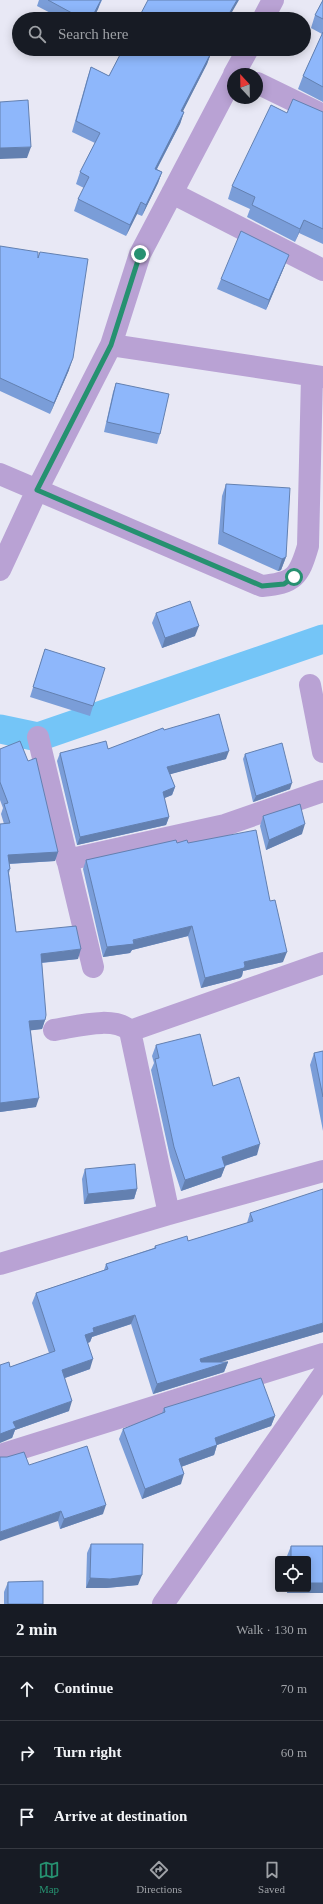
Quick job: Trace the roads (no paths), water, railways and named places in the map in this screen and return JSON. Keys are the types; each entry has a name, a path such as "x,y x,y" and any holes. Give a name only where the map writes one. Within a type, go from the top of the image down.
{"street":[{"path":"267,12 273,0"},
{"path":"238,68 244,56"},
{"path":"263,86 323,115"},
{"path":"0,570 37,490 111,345 140,254 227,89"},
{"path":"172,193 323,270"},
{"path":"0,474 262,586 284,584 294,577 304,562 308,546 318,376 111,345"},
{"path":"310,685 323,752"},
{"path":"38,737 93,967"},
{"path":"67,860 225,825 323,791"},
{"path":"130,1031 323,963"},
{"path":"54,1030 112,1022 124,1025 130,1031 169,1214"},
{"path":"0,1264 169,1214 323,1171"},
{"path":"0,1455 323,1354"},
{"path":"163,1604 323,1375"}],"waterway":[{"path":"0,729 38,737 323,639"}]}
